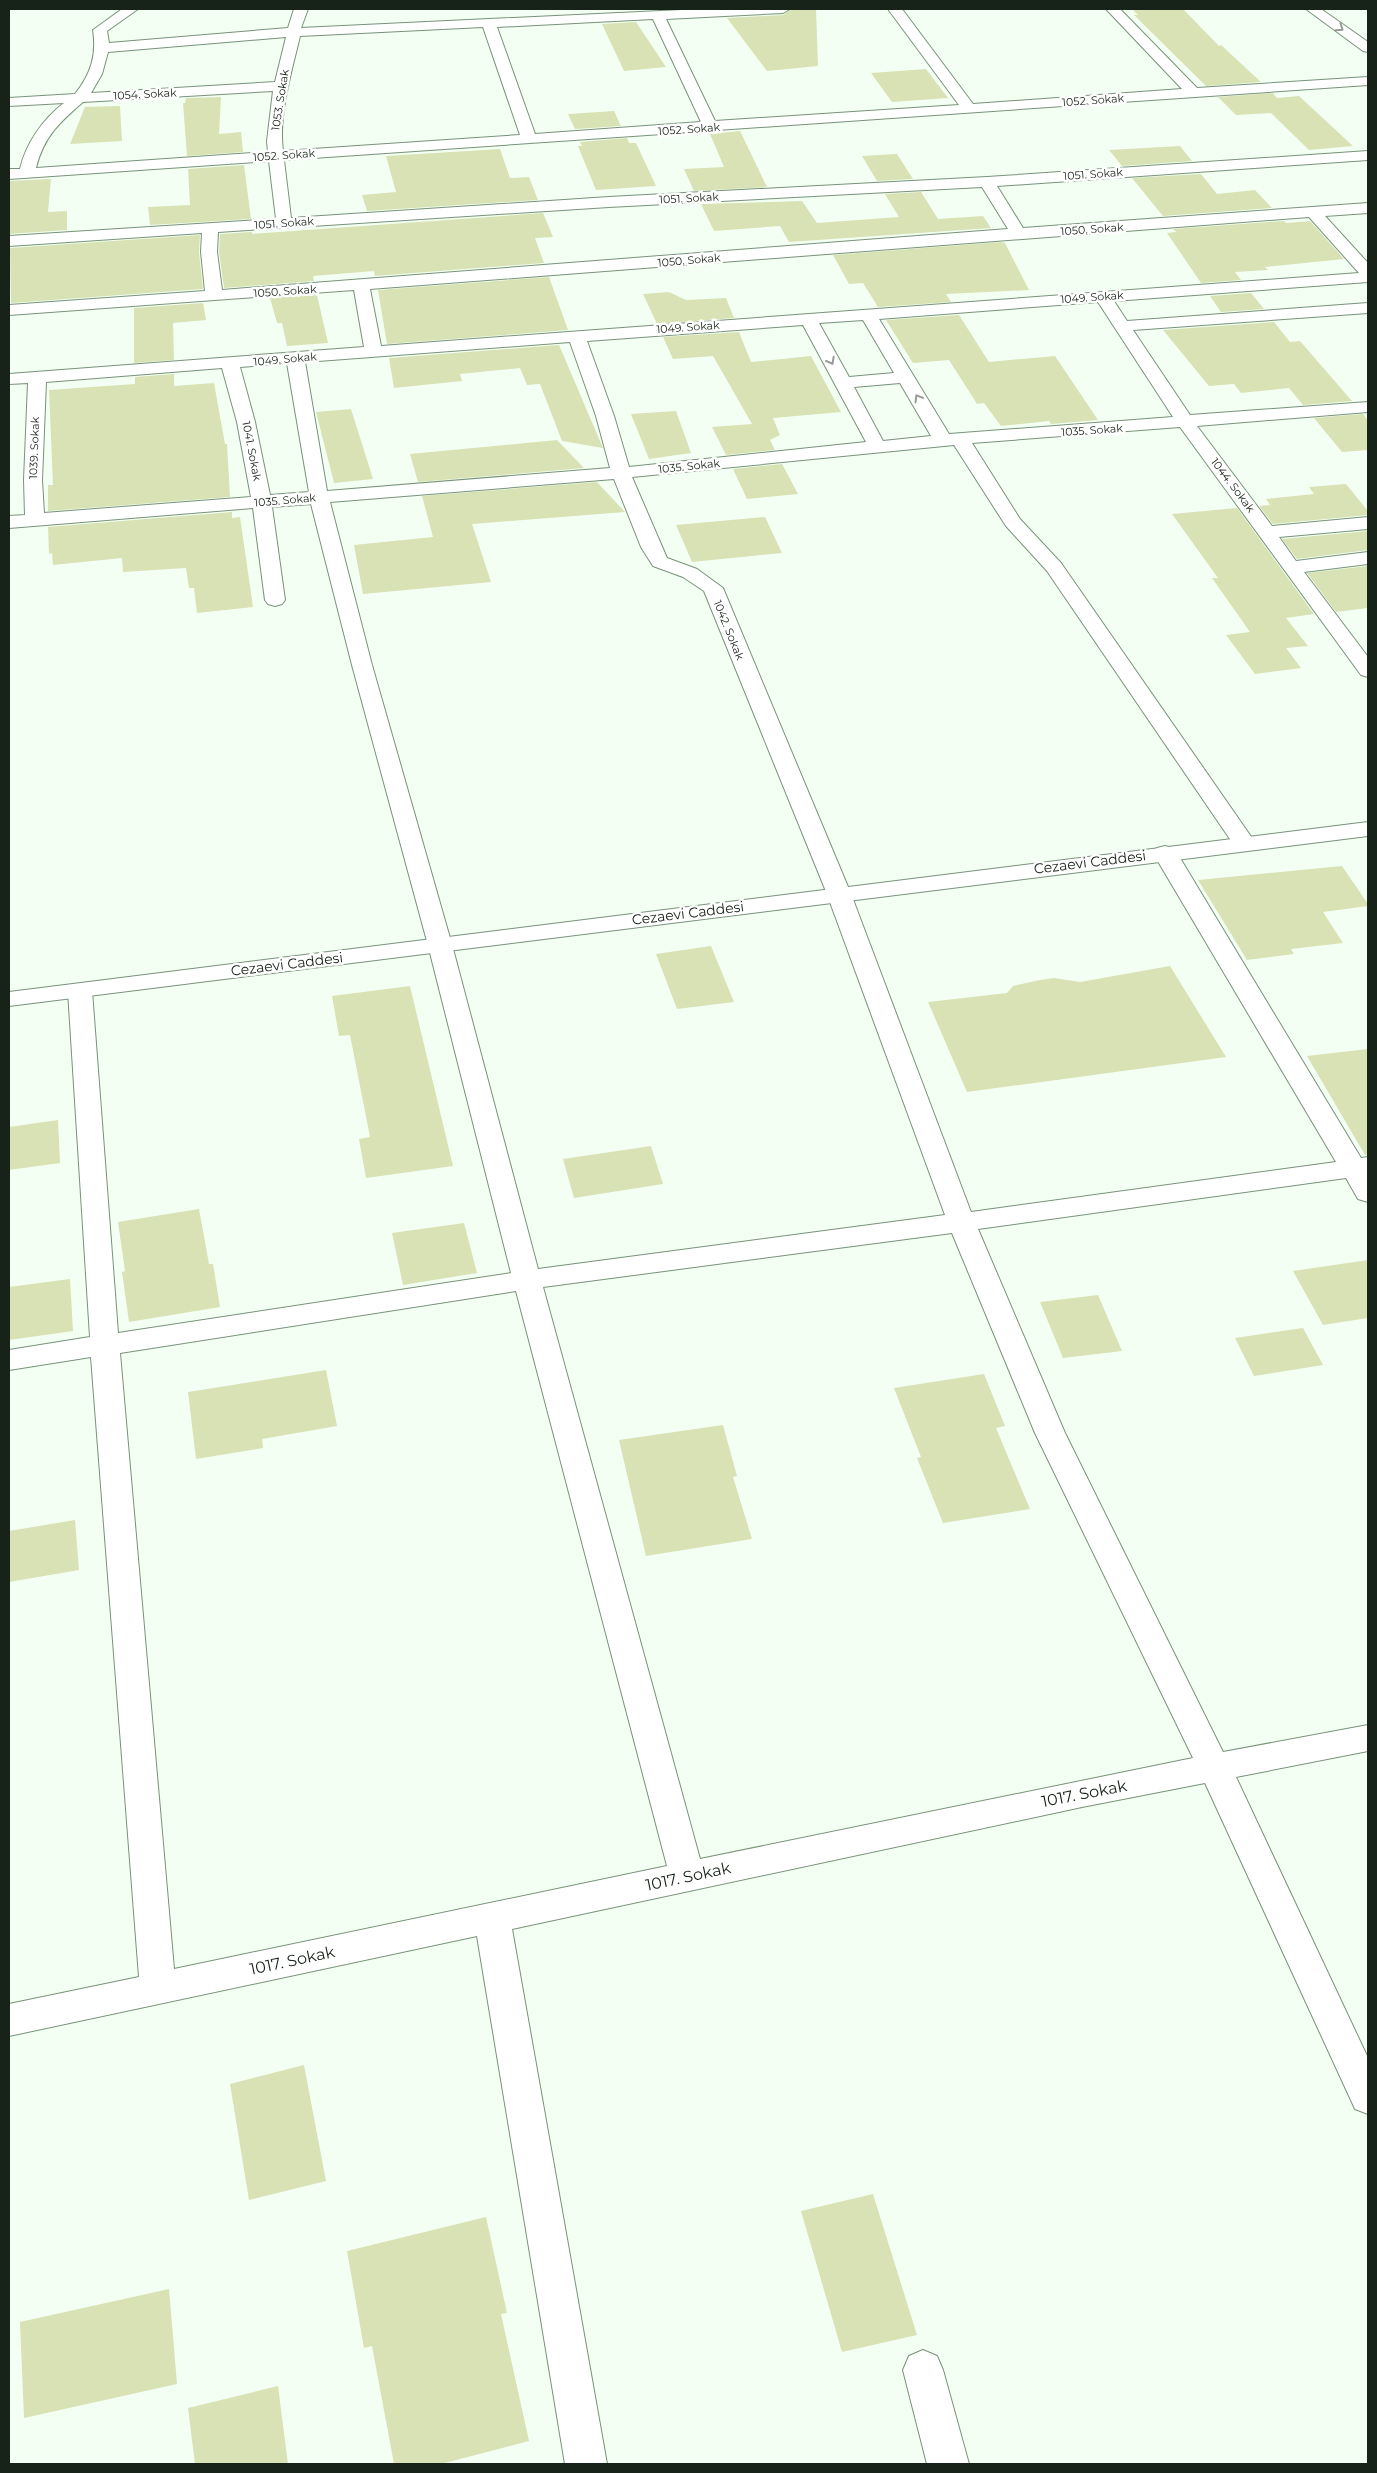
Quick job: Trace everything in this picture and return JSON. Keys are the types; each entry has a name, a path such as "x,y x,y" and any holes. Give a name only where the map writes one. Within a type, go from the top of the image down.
{"street":[{"path":"27,173 29,162 43,133 56,116 78,98 98,70 104,48 100,30 131,9"},
{"name":"1053. Sokak","path":"284,223 274,141 281,86 298,13 301,9"},
{"path":"502,9 509,23"},
{"path":"104,48 294,33 783,9"},
{"path":"895,9 969,108"},
{"path":"1113,9 1193,93"},
{"path":"1313,9 1368,48"},
{"path":"658,16 711,128"},
{"path":"489,24 529,138"},
{"name":"1052. Sokak","path":"9,174 529,138 711,128 969,108 1368,82"},
{"name":"1054. Sokak","path":"9,102 281,86"},
{"name":"1051. Sokak","path":"9,241 987,182 1368,155"},
{"path":"987,182 1019,234"},
{"name":"1050. Sokak","path":"9,310 1368,208"},
{"path":"1313,212 1368,273"},
{"path":"210,229 209,252 214,296"},
{"name":"1049. Sokak","path":"9,379 230,364 808,318 1368,277"},
{"path":"361,285 374,352"},
{"name":"1044. Sokak","path":"1102,296 1124,326 1186,423 1368,670"},
{"path":"1124,326 1368,308"},
{"path":"868,314 905,377 1013,522 1054,567 1244,843"},
{"path":"808,318 877,446"},
{"name":"1042. Sokak","path":"577,336 606,416 621,473 651,547 660,562 690,573 713,588 839,894 961,1222 1050,1433 1214,1767 1368,2098"},
{"path":"295,358 319,497 362,666 440,945 526,1280 687,1877"},
{"name":"1041. Sokak","path":"230,364 243,407 262,502 275,600"},
{"name":"1039. Sokak","path":"35,520 32,480 37,377"},
{"path":"843,384 905,377"},
{"name":"1035. Sokak","path":"9,522 621,473 877,446 1368,408"},
{"path":"1267,532 1368,523"},
{"path":"1291,568 1368,558"},
{"name":"Cezaevi Caddesi","path":"9,999 1368,828"},
{"path":"1165,853 1361,1167 1368,1193"},
{"path":"80,991 106,1346 158,1988"},
{"path":"9,1360 526,1280 1361,1167"},
{"name":"1017. Sokak","path":"9,2020 1082,1792 1368,1738"},
{"path":"492,1918 586,2464"},
{"path":"923,2370 948,2464"}],"building":[{"path":"792,9 816,9 818,66 767,71 727,18 783,15"},
{"path":"1132,9 1183,9 1219,46 1221,45 1261,82 1206,86 1134,15 1138,15"},
{"path":"636,22 666,67 624,71 602,24"},
{"path":"926,69 948,98 892,102 871,73"},
{"path":"1273,93 1277,98 1299,96 1353,146 1309,150 1271,113 1236,115 1218,97"},
{"path":"221,97 219,134 241,132 243,152 187,156 183,103 185,103 186,98"},
{"path":"120,106 122,141 70,144 85,107"},
{"path":"614,111 621,126 575,129 568,114"},
{"path":"740,131 767,187 694,191 684,169 724,167 710,134"},
{"path":"627,138 629,143 636,143 656,186 596,190 578,146 582,146 580,142"},
{"path":"1180,146 1192,161 1122,166 1109,150"},
{"path":"500,149 510,178 529,177 538,200 367,211 362,195 396,192 386,156"},
{"path":"897,154 913,179 877,181 862,156"},
{"path":"244,165 251,219 150,225 148,207 190,205 188,169"},
{"path":"1201,174 1217,194 1255,190 1272,208 1163,216 1132,178"},
{"path":"51,179 48,212 67,211 67,230 9,234 9,181"},
{"path":"921,192 938,219 983,216 991,228 789,242 780,226 714,231 701,204 802,201 817,223 899,217 885,194"},
{"path":"543,213 553,237 535,238 544,263 375,276 374,271 313,276 314,281 224,288 219,252 220,234 252,232 252,234"},
{"path":"1284,221 1286,223 1310,221 1344,259 1265,267 1268,270 1235,272 1241,280 1201,283 1167,233 1176,232 1173,229"},
{"path":"200,235 199,252 203,289 11,303 10,248"},
{"path":"1005,243 1029,290 946,294 951,302 878,307 863,283 849,284 833,255"},
{"path":"549,277 568,330 387,344 378,290"},
{"path":"669,292 686,300 726,298 734,318 657,324 643,294"},
{"path":"1251,293 1264,309 1221,312 1210,296"},
{"path":"317,295 328,343 287,346 282,323 277,323 270,298"},
{"path":"203,303 206,320 173,323 174,360 134,363 134,308"},
{"path":"959,315 989,362 1055,356 1098,420 1051,424 1049,421 1001,426 984,403 977,404 949,360 913,363 886,320"},
{"path":"1274,322 1290,342 1300,341 1352,401 1303,405 1289,388 1241,393 1234,384 1209,386 1163,330"},
{"path":"739,332 751,362 811,356 841,412 773,418 780,435 770,440 775,450 726,455 712,427 752,424 713,356 673,359 663,337"},
{"path":"559,345 603,448 562,441 540,384 527,385 520,368 460,374 462,381 394,388 389,358"},
{"path":"174,374 174,386 214,383 225,444 227,444 230,497 48,511 48,485 53,485 49,390 135,384 135,377"},
{"path":"351,409 373,479 334,483 316,412"},
{"path":"676,411 691,453 649,459 631,414"},
{"path":"1363,414 1368,421 1368,450 1342,452 1314,418"},
{"path":"557,440 584,468 418,482 410,454"},
{"path":"782,464 798,494 747,499 733,469"},
{"path":"597,482 625,512 472,524 491,582 363,594 354,545 433,537 422,496"},
{"path":"1346,484 1368,511 1368,515 1273,524 1259,506 1270,505 1266,499 1314,494 1309,487"},
{"path":"1237,508 1314,614 1286,618 1308,646 1286,648 1301,668 1255,674 1226,635 1250,632 1212,578 1218,578 1172,514"},
{"path":"232,512 232,518 240,517 253,607 197,613 194,588 189,588 186,568 123,572 122,558 53,565 52,553 49,554 48,527"},
{"path":"765,517 782,553 692,562 676,525"},
{"path":"1368,531 1368,550 1297,559 1282,539"},
{"path":"1368,566 1368,608 1336,612 1307,573"},
{"path":"1342,866 1368,904 1368,906 1323,912 1343,943 1291,949 1294,954 1247,960 1198,880"},
{"path":"711,946 734,1002 677,1009 656,954"},
{"path":"1170,966 1226,1057 967,1092 928,1002 1007,993 1013,986 1040,980 1054,978 1080,982"},
{"path":"410,986 453,1166 366,1178 359,1139 370,1137 350,1035 339,1036 332,996"},
{"path":"1368,1049 1368,1155 1365,1155 1307,1056"},
{"path":"58,1120 60,1163 9,1170 9,1127"},
{"path":"651,1146 663,1184 574,1198 563,1159"},
{"path":"199,1209 209,1264 213,1264 220,1307 129,1322 122,1272 125,1271 118,1222"},
{"path":"464,1223 477,1273 403,1285 392,1233"},
{"path":"1368,1260 1368,1318 1323,1325 1293,1271"},
{"path":"70,1279 73,1331 9,1340 9,1287"},
{"path":"1098,1295 1122,1351 1063,1358 1040,1302"},
{"path":"1303,1328 1323,1365 1254,1376 1235,1338"},
{"path":"326,1370 337,1426 262,1439 263,1448 196,1459 188,1392"},
{"path":"984,1374 1005,1426 996,1428 1030,1509 943,1523 917,1458 921,1457 894,1388"},
{"path":"723,1425 737,1476 733,1477 752,1539 646,1556 619,1440"},
{"path":"75,1520 79,1570 9,1582 9,1531"},
{"path":"304,2065 326,2181 249,2200 230,2084"},
{"path":"873,2194 917,2335 842,2352 801,2211"},
{"path":"486,2217 507,2313 501,2314 529,2441 441,2464 394,2464 372,2346 364,2348 347,2251"},
{"path":"169,2289 177,2384 24,2418 20,2322"},
{"path":"278,2386 288,2464 195,2464 188,2408"}]}
